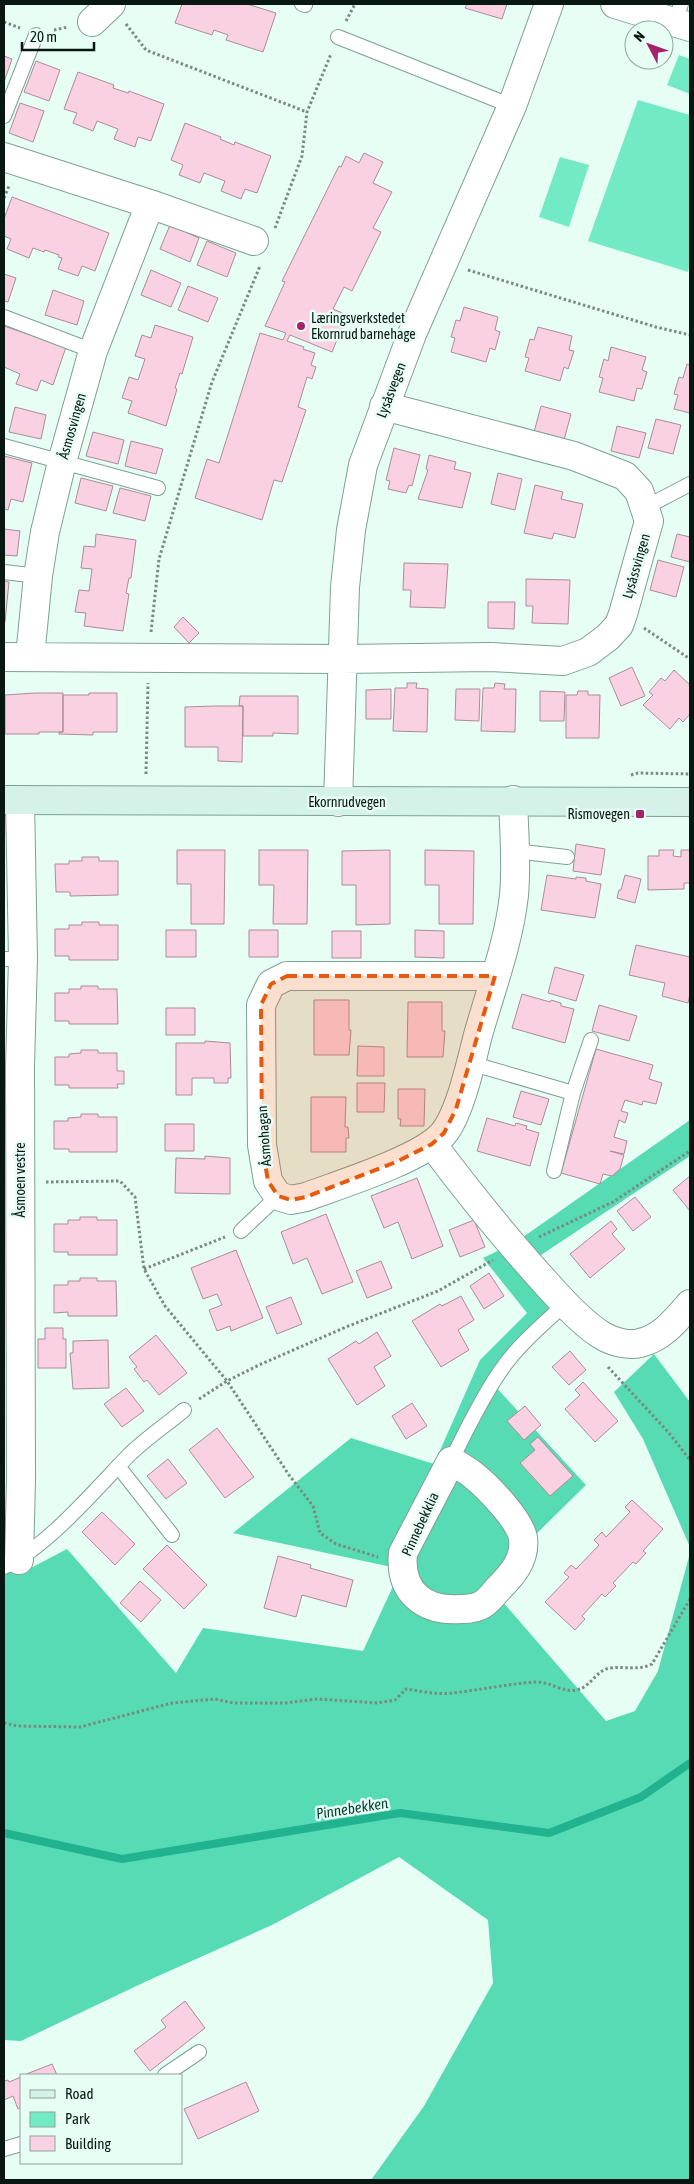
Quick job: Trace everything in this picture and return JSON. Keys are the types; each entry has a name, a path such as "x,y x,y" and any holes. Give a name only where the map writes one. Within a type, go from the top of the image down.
{"main road":[{"name":"Ekornrudvegen","path":"12,800 690,802"}],"street":[{"name":"Lysåsvegen","path":"338,802 345,586 351,530 363,465 384,406 512,106 549,4"},
{"path":"615,4 682,18"},
{"path":"4,157 150,204 262,248"},
{"name":"Åsmosvingen","path":"150,204 93,351 62,462 45,532 38,576 17,657 342,659"},
{"name":"Lysåssvingen","path":"342,659 490,657 563,661 588,652 608,637 619,625 649,521 646,507 639,491 625,476 608,468 574,456 384,406"},
{"name":"Åsmoen vestre","path":"11,1563 12,1274 15,1170 12,1066 14,959 12,800"},
{"path":"278,1196 291,1200 306,1197 396,1162 432,1144 444,1134 456,1110 510,922 514,893 513,800"},
{"name":"Åsmohagan","path":"278,1196 268,1181 262,1145 262,1005 271,984 287,976 495,976"},
{"path":"432,1144 514,1248 565,1304 604,1337 624,1343 639,1344 668,1328 690,1304"},
{"name":"Pinnebekklia","path":"451,1461 473,1475 493,1495 517,1524 523,1537 520,1559 514,1572 484,1604 472,1608 453,1610 434,1608 422,1603 411,1591 402,1565 403,1553 451,1461"}],"lane":[{"path":"4,116 36,35"},
{"path":"338,36 512,106"},
{"path":"4,317 93,351"},
{"path":"4,446 158,488"},
{"path":"646,507 690,484"},
{"path":"4,572 38,576"},
{"path":"514,851 567,857"},
{"path":"554,1172 573,1093 591,1040"},
{"path":"470,1063 573,1093"},
{"path":"241,1231 278,1196"},
{"name":"Pinnebekklia","path":"451,1461 481,1400 500,1371 536,1330 565,1304"},
{"path":"11,1563 72,1514 118,1466 184,1410"},
{"path":"118,1466 172,1535"},
{"path":"167,2074 200,2052"},
{"path":"4,2149 20,2144"}],"path":[{"path":"146,801 148,658 159,559 212,382 262,248 302,156 307,112 338,36 355,4"},
{"path":"104,10 146,50 307,112"},
{"path":"444,263 656,327 690,335"},
{"path":"623,614 690,659"},
{"path":"184,1410 227,1381 346,1328 438,1291 514,1248 613,1202 690,1151"},
{"path":"15,1170 120,1180 135,1197 144,1268 165,1306 227,1381 289,1474 313,1506 320,1533 336,1544 402,1565"},
{"path":"144,1268 241,1231"},
{"path":"607,1366 669,1433 690,1460"},
{"path":"4,1723 17,1726 80,1727 172,1703 215,1699 233,1703 285,1703 317,1699 376,1703 395,1700 406,1689 450,1694 496,1686 537,1682 576,1691 590,1684 598,1674 608,1668 644,1669 652,1664 690,1600"}],"highlighted area":[{"path":"287,976 495,976 456,1109 444,1133 432,1144 396,1162 306,1197 291,1200 278,1196 268,1181 262,1145 261,1005 271,984"}],"green space":[{"path":"679,55 690,59 690,94 667,85"},
{"path":"638,100 690,115 690,264 688,272 588,241"},
{"path":"560,157 589,165 569,227 539,217"},
{"path":"690,1120 690,1156 523,1267 563,1309 494,1385 586,1485 524,1546 501,1600 606,1721 635,1711 658,1671 690,1553 690,2180 371,2180 424,2106 493,1983 488,1920 399,1857 272,1925 147,1981 21,2041 4,2040 4,1560 27,1570 67,1549 176,1673 203,1628 363,1651 401,1569 233,1533 351,1438 434,1464 480,1360 527,1313 483,1258 516,1242"},
{"path":"654,1354 690,1402 690,1547 643,1439 614,1392"}],"building":[{"path":"182,4 247,4 276,13 263,52 226,40 228,35 214,30 212,35 175,23"},
{"path":"467,4 507,4 502,19 465,8"},
{"path":"4,56 12,59 4,82"},
{"path":"36,61 60,70 49,101 24,92"},
{"path":"78,72 114,85 113,88 128,93 129,91 164,104 151,141 138,137 135,147 114,139 118,129 97,121 93,131 73,123 77,113 64,109"},
{"path":"20,103 44,111 33,142 9,133"},
{"path":"185,123 221,137 220,139 234,145 235,142 271,156 257,193 245,189 241,199 221,191 225,181 204,173 200,183 179,175 183,165 171,160"},
{"path":"364,153 383,162 373,183 392,192 373,228 381,232 352,291 344,287 333,309 347,315 332,352 290,335 287,341 315,353 311,365 316,367 312,379 307,377 298,407 306,410 282,482 274,480 262,520 195,498 207,459 219,463 260,333 283,340 286,333 265,326 285,282 282,281 339,166 341,167 346,156 359,163"},
{"path":"12,197 109,233 95,271 82,266 78,276 58,269 62,258 58,257 59,255 33,248 29,258 7,249 11,239 4,236 4,219"},
{"path":"170,225 199,238 190,262 160,249"},
{"path":"207,241 236,253 227,277 197,265"},
{"path":"151,270 181,283 171,307 141,295"},
{"path":"4,274 16,278 8,302 4,301"},
{"path":"188,286 218,298 208,322 178,310"},
{"path":"53,290 84,301 77,325 45,315"},
{"path":"464,307 498,317 495,330 500,332 495,350 490,348 486,362 451,352 455,338 451,337 456,320 460,321"},
{"path":"155,325 193,337 182,374 180,373 175,388 177,389 166,426 128,413 132,401 122,398 129,377 138,380 145,359 135,356 142,335 151,338"},
{"path":"4,326 66,347 53,385 41,380 37,391 16,384 20,374 4,367"},
{"path":"538,327 572,336 569,350 574,351 568,369 564,367 560,381 525,371 529,358 525,357 530,339 534,340"},
{"path":"611,347 646,357 642,370 647,372 642,389 637,388 634,401 599,392 603,378 599,377 604,359 608,361"},
{"path":"687,364 690,365 690,413 674,409 678,395 674,394 679,377 683,378"},
{"path":"541,406 571,414 564,440 534,432"},
{"path":"15,407 46,415 41,439 9,432"},
{"path":"656,419 681,425 673,454 648,448"},
{"path":"617,426 646,433 639,458 611,451"},
{"path":"93,432 124,440 118,464 86,456"},
{"path":"131,441 163,449 156,474 125,466"},
{"path":"394,448 420,455 412,486 409,485 406,493 388,489 390,481 386,480"},
{"path":"429,455 456,462 454,469 471,473 462,508 418,499 428,470 426,469"},
{"path":"4,456 32,463 23,502 11,499 8,510 4,509"},
{"path":"498,473 522,479 515,510 491,504"},
{"path":"81,478 113,486 106,511 75,503"},
{"path":"535,485 563,492 561,499 583,504 575,538 554,533 552,539 524,533"},
{"path":"120,488 151,496 145,521 113,513"},
{"path":"4,529 20,531 17,556 4,555"},
{"path":"96,534 136,540 131,578 129,578 126,593 129,594 123,631 84,626 86,613 75,612 79,590 89,591 92,569 81,568 84,546 95,547"},
{"path":"677,534 690,537 690,562 671,557"},
{"path":"658,560 684,567 676,597 650,590"},
{"path":"404,563 448,564 445,608 410,607 411,590 403,590"},
{"path":"526,579 570,580 568,624 532,623 533,606 526,606"},
{"path":"4,581 9,582 5,622 4,622"},
{"path":"488,602 515,602 514,629 488,628"},
{"path":"183,617 199,633 189,643 174,627"},
{"path":"632,667 645,696 621,706 609,678"},
{"path":"674,670 690,685 690,714 683,722 679,718 670,729 643,705 653,695 649,692 661,678 665,681"},
{"path":"407,683 417,683 416,688 428,689 427,732 393,731 395,688 407,688"},
{"path":"495,683 505,684 504,689 516,689 515,732 481,731 483,688 494,688"},
{"path":"391,689 391,719 366,719 366,690"},
{"path":"456,689 480,689 479,721 455,720"},
{"path":"540,691 565,692 564,721 540,721"},
{"path":"578,691 588,691 588,695 600,695 599,738 566,738 566,695 577,695"},
{"path":"63,693 63,732 5,734 5,695"},
{"path":"89,693 117,693 117,732 93,732 93,735 59,734 59,732 63,732 63,695 89,695"},
{"path":"240,696 298,696 298,734 273,733 273,736 243,736 243,706 239,706"},
{"path":"243,706 242,762 218,761 218,747 185,747 185,707"},
{"path":"576,844 605,849 601,875 573,871"},
{"path":"177,850 225,850 224,924 191,924 191,884 177,884"},
{"path":"259,850 308,850 307,924 273,924 274,885 259,885"},
{"path":"390,850 390,924 356,925 356,885 342,885 342,851"},
{"path":"425,850 474,851 473,924 439,924 439,885 425,885"},
{"path":"659,850 674,850 673,856 681,857 681,850 690,850 690,883 684,883 684,889 648,890 648,856 659,856"},
{"path":"82,857 99,857 99,861 118,861 118,895 70,896 70,892 56,892 55,864 69,864 69,861 82,861"},
{"path":"547,875 576,879 576,877 586,878 586,881 601,884 595,918 541,910"},
{"path":"625,875 641,879 635,903 617,898"},
{"path":"82,922 99,922 99,925 118,925 118,960 69,960 69,956 55,956 55,929 69,929 69,925 82,925"},
{"path":"166,930 196,930 196,957 166,957"},
{"path":"249,930 278,930 278,957 249,957"},
{"path":"415,930 444,931 444,958 415,957"},
{"path":"332,931 361,931 361,958 332,958"},
{"path":"636,945 690,957 690,994 688,1003 662,996 665,983 629,975"},
{"path":"555,967 584,975 576,1001 548,993"},
{"path":"81,986 98,986 98,989 117,989 118,1024 69,1024 69,1021 55,1021 55,993 69,993 69,989 81,989"},
{"path":"522,994 550,1002 551,1000 561,1003 561,1006 574,1009 565,1043 512,1028"},
{"path":"314,1000 349,1000 349,1030 351,1030 349,1055 314,1055"},
{"path":"408,1002 442,1002 442,1031 445,1031 443,1057 407,1057"},
{"path":"599,1005 637,1016 629,1041 592,1031"},
{"path":"166,1008 195,1008 195,1035 166,1035"},
{"path":"205,1041 230,1043 231,1078 228,1078 228,1083 214,1083 214,1078 192,1078 192,1095 176,1095 176,1043 205,1043"},
{"path":"358,1046 384,1047 384,1076 357,1076"},
{"path":"596,1049 653,1065 649,1079 662,1083 656,1104 643,1101 642,1105 625,1100 621,1111 628,1113 625,1123 619,1120 614,1137 627,1141 624,1154 610,1151 624,1155 620,1169 612,1176 603,1174 600,1184 561,1173"},
{"path":"81,1050 98,1050 98,1053 117,1053 117,1071 124,1071 124,1084 117,1084 118,1088 69,1088 69,1085 55,1085 55,1057 69,1057 69,1054 81,1053"},
{"path":"357,1083 385,1083 384,1112 357,1112"},
{"path":"398,1089 425,1089 424,1126 400,1126 401,1119 398,1119"},
{"path":"521,1091 549,1099 541,1125 513,1117"},
{"path":"311,1097 346,1097 345,1127 348,1127 349,1138 346,1138 346,1152 311,1152"},
{"path":"81,1114 98,1114 98,1117 117,1117 117,1152 69,1152 69,1149 54,1149 54,1121 68,1121 68,1118 81,1117"},
{"path":"487,1118 515,1126 516,1123 527,1126 526,1129 539,1133 530,1166 477,1151"},
{"path":"165,1124 194,1124 194,1151 165,1151"},
{"path":"205,1156 230,1158 230,1194 175,1193 176,1158 205,1159"},
{"path":"690,1176 690,1211 673,1190"},
{"path":"417,1178 443,1246 412,1259 398,1222 384,1228 371,1196"},
{"path":"635,1197 651,1217 633,1231 617,1211"},
{"path":"326,1214 353,1282 322,1294 307,1258 293,1264 281,1232"},
{"path":"80,1217 97,1217 97,1220 117,1220 117,1255 68,1255 68,1252 54,1252 54,1224 68,1224 68,1220 80,1220"},
{"path":"474,1220 485,1247 460,1257 449,1230"},
{"path":"611,1221 617,1229 612,1234 625,1249 590,1278 570,1254"},
{"path":"236,1250 263,1318 231,1331 230,1326 217,1331 209,1310 222,1305 217,1294 203,1299 191,1268"},
{"path":"381,1261 392,1288 367,1298 356,1271"},
{"path":"489,1273 504,1296 484,1309 470,1286"},
{"path":"80,1278 97,1278 97,1281 116,1281 117,1316 68,1316 68,1312 54,1313 54,1285 68,1285 68,1281 80,1281"},
{"path":"461,1296 474,1320 458,1330 469,1350 441,1367 412,1321 440,1304 442,1306"},
{"path":"291,1297 302,1324 277,1334 266,1307"},
{"path":"45,1328 63,1328 63,1339 66,1339 66,1368 38,1368 38,1339 45,1339"},
{"path":"377,1332 391,1356 374,1367 385,1386 357,1405 328,1359 356,1341 359,1344"},
{"path":"156,1335 187,1373 159,1395 147,1380 144,1382 134,1369 137,1367 129,1357"},
{"path":"108,1340 109,1388 73,1389 70,1353 73,1353 73,1341"},
{"path":"570,1351 586,1370 569,1385 552,1367"},
{"path":"583,1382 618,1421 595,1442 565,1409 580,1395 575,1390"},
{"path":"126,1388 144,1411 122,1427 104,1404"},
{"path":"412,1403 427,1426 406,1439 392,1416"},
{"path":"525,1406 541,1425 524,1440 507,1421"},
{"path":"217,1428 254,1477 225,1498 189,1450"},
{"path":"538,1437 573,1476 550,1496 520,1463 535,1450 530,1444"},
{"path":"168,1459 187,1483 166,1499 147,1476"},
{"path":"632,1500 663,1529 643,1551 646,1553 636,1564 633,1562 613,1583 616,1586 605,1597 602,1594 582,1616 585,1619 575,1630 545,1602 569,1577 564,1573 571,1565 576,1569 599,1545 594,1540 602,1532 606,1537 630,1512 625,1507"},
{"path":"102,1512 135,1544 115,1565 82,1532"},
{"path":"167,1545 207,1585 184,1609 143,1569"},
{"path":"278,1556 311,1565 310,1568 353,1580 346,1607 302,1595 296,1617 264,1608"},
{"path":"140,1581 161,1600 141,1622 120,1603"},
{"path":"185,2001 205,2028 150,2071 134,2051 166,2027 161,2020"},
{"path":"52,2064 57,2074 27,2074"},
{"path":"20,2077 20,2108 18,2109 13,2096 4,2100 4,2081 8,2080 9,2082"},
{"path":"246,2082 259,2111 198,2139 184,2109"}],"waterway":[{"name":"Pinnebekken","path":"4,1833 122,1859 400,1813 549,1833 641,1797 690,1763"}],"place":[{"name":"Læringsverkstedet Ekornrud barnehage","path":"301,326"},
{"name":"Rismovegen","path":"640,814"}]}
